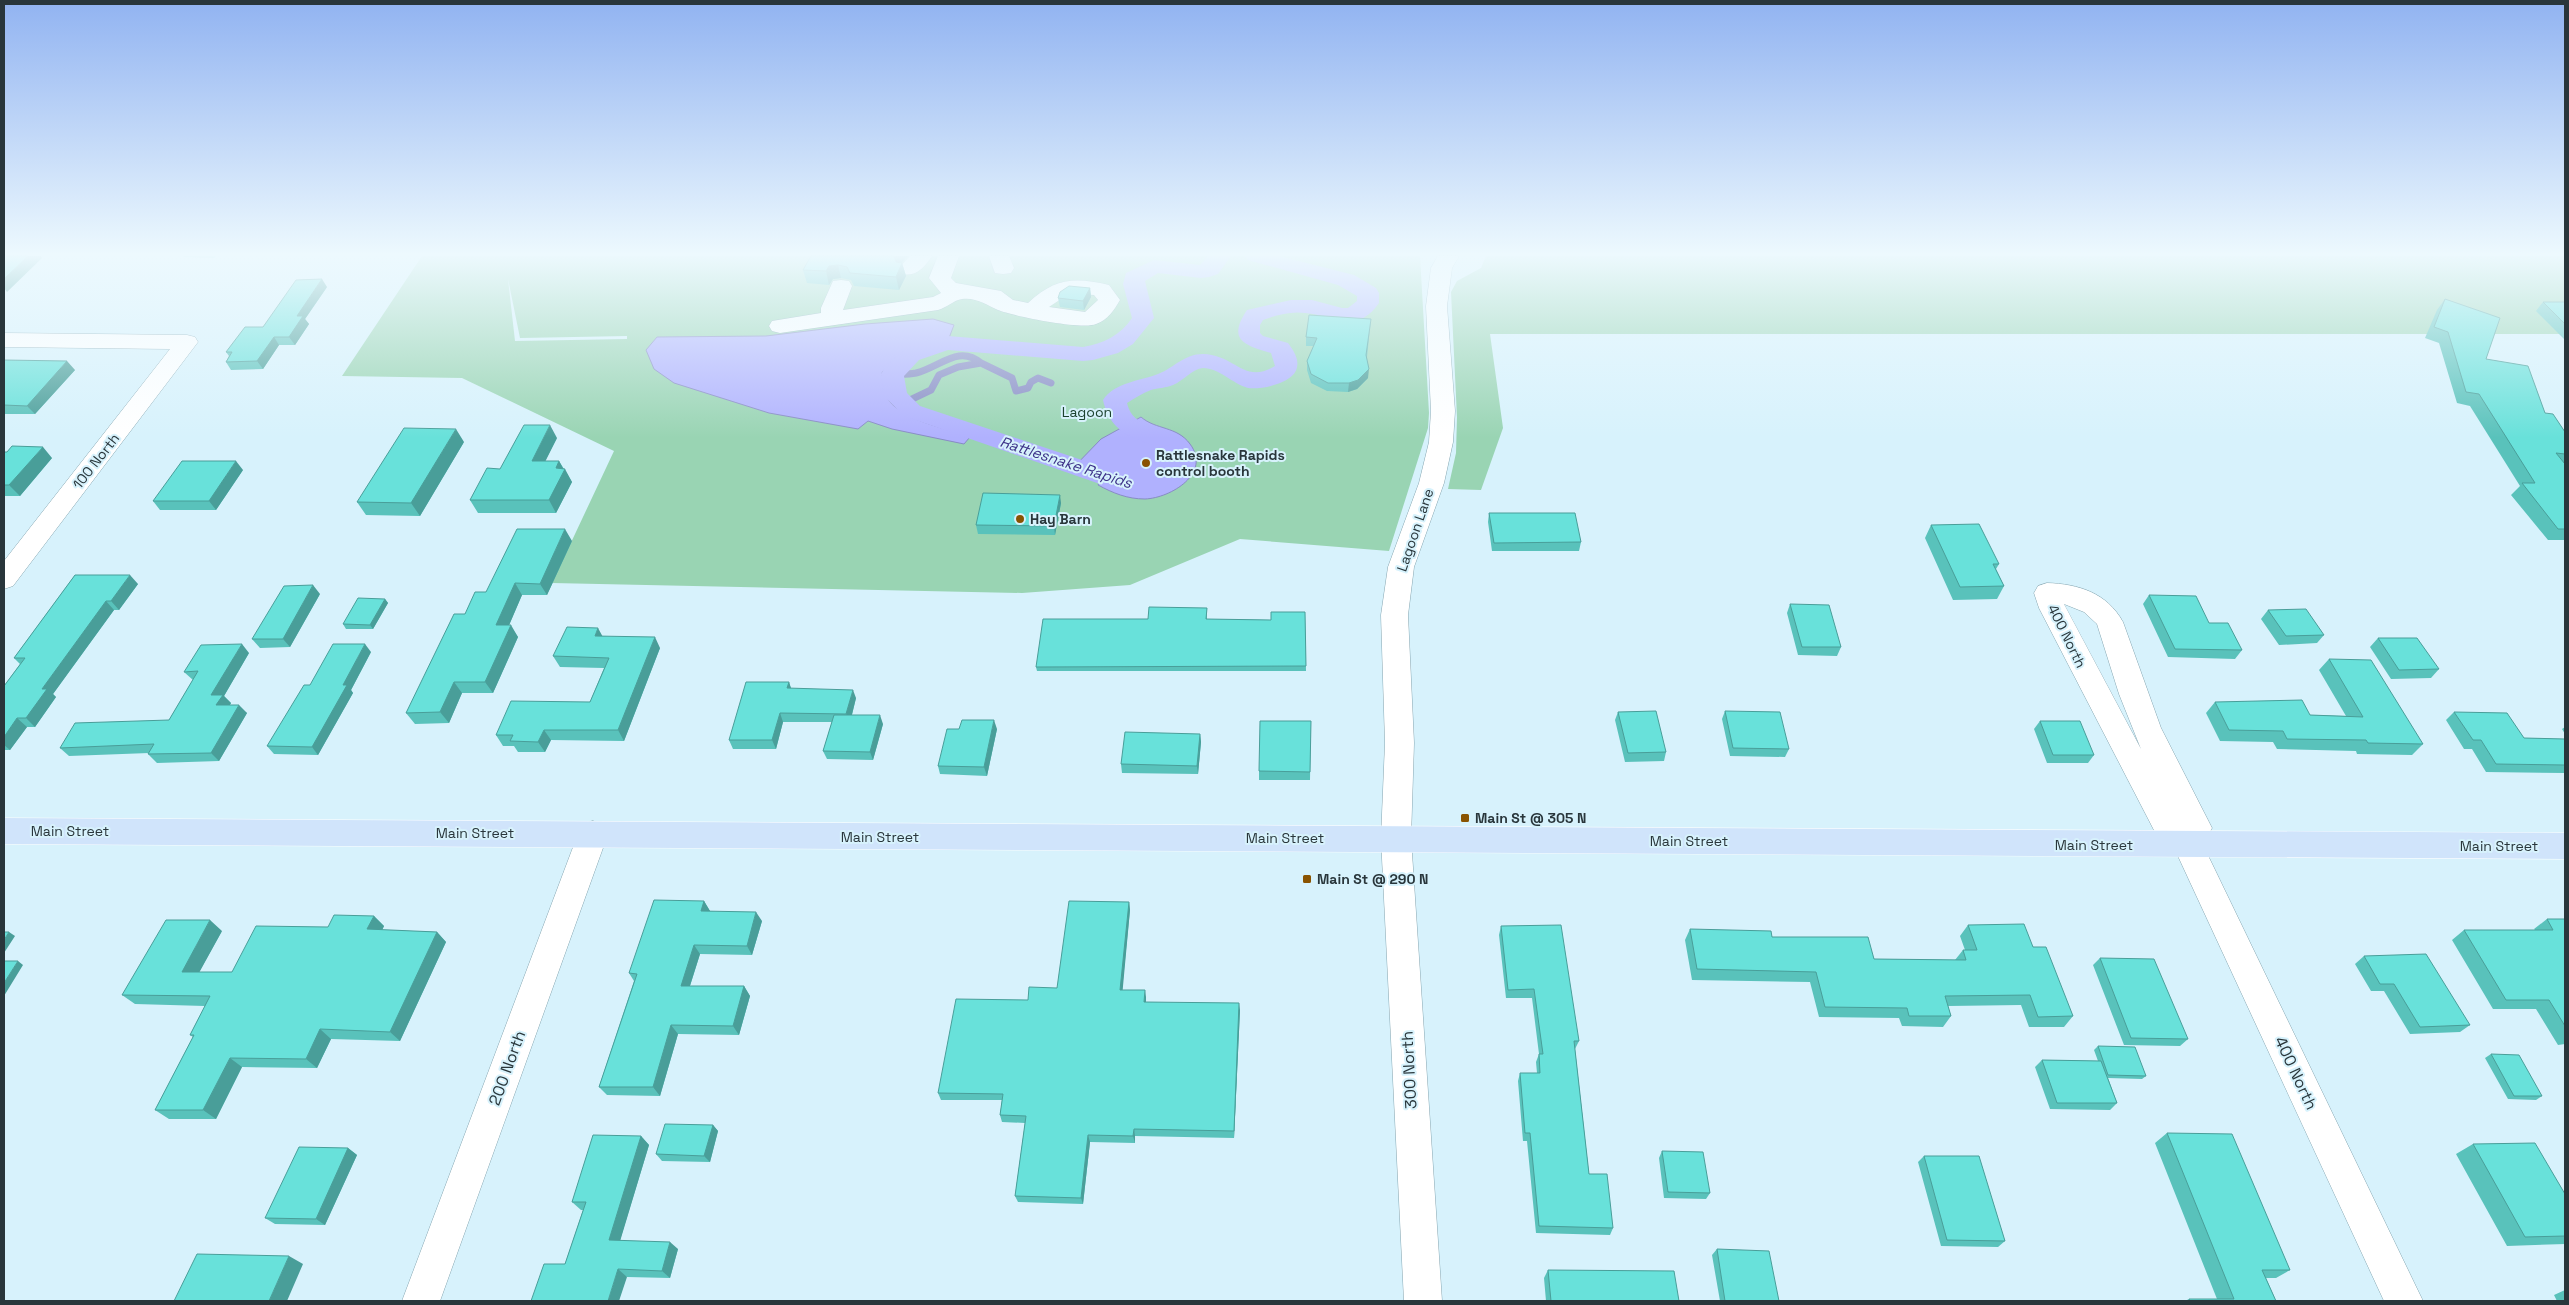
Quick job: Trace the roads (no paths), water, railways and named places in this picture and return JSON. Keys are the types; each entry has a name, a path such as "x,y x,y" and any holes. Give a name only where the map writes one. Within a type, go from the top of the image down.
{"main road":[{"name":"Main Street","path":"4,831 2565,846"}],"street":[{"path":"780,326 840,317"},
{"name":"Lagoon Lane","path":"1396,838 1395,798 1400,730 1396,603 1402,563 1428,493 1442,434 1443,412 1437,317"},
{"name":"100 North","path":"4,340 187,342 4,579"},
{"name":"400 North","path":"2188,845 2196,828 2133,695 2113,626 2105,614 2078,597 2062,593 2047,593 2052,608 2168,827 2188,845 2404,1301"},
{"path":"2126,747 2155,744"},
{"name":"200 North","path":"421,1301 593,834"},
{"name":"300 North","path":"1396,838 1423,1301"}],"water":[{"path":"933,319 954,325 949,338 917,347 898,358 891,365 886,375 885,392 892,404 911,417 970,437 964,444 892,429 868,421 858,429 769,413 674,383 654,369 646,350 657,337 766,336 865,324"},
{"path":"1141,417 1179,434 1190,444 1195,455 1196,465 1186,482 1176,489 1155,498 1138,499 1126,497 1098,485 1101,479 1071,470 1101,439"}],"waterway":[{"name":"Rattlesnake Rapids","path":"1109,478 912,411 896,396 892,374 911,355 926,348 948,343 1083,354 1102,351 1125,339 1138,326 1143,317"},
{"name":"Rattlesnake Rapids","path":"1161,439 1138,431 1125,423 1120,417 1115,400 1127,392 1150,383 1165,380 1187,366 1202,361 1213,362 1240,377 1250,380 1260,381 1272,378 1286,369 1286,359 1280,348 1255,341 1249,334 1249,325 1254,317"},
{"path":"885,374 916,373 957,356 973,358 981,363"},
{"path":"910,400 931,390 939,375 958,367 981,363"},
{"path":"981,363 1012,378 1016,391 1028,388 1031,382 1038,378 1051,383"}],"place":[{"name":"Rattlesnake Rapids control booth","path":"1146,463"},
{"name":"Hay Barn","path":"1020,519"},
{"name":"Main St @ 305 N","path":"1465,818"},
{"name":"Main St @ 290 N","path":"1307,879"}],"park label":[{"name":"Lagoon","path":"1087,412"}]}
